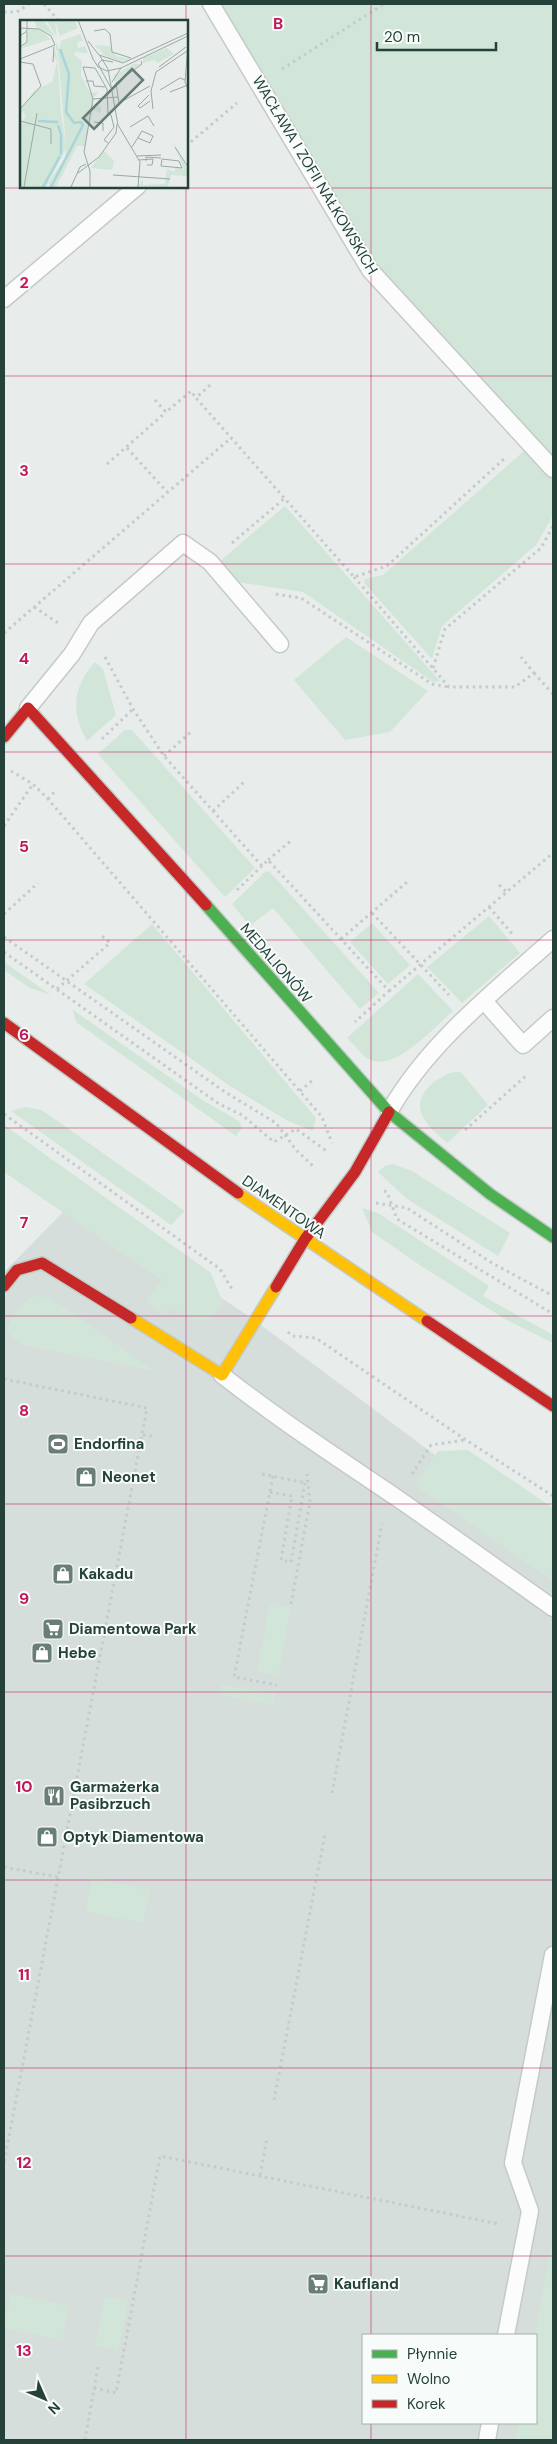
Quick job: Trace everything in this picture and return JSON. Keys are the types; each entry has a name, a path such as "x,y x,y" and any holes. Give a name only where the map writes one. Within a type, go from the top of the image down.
{"street":[{"path":"4,737 28,708"},
{"name":"MEDALIONÓW","path":"28,708 124,813 388,1112 439,1154 530,1223 553,1237"},
{"name":"DIAMENTOWA","path":"4,1023 225,1184 377,1289 553,1406"},
{"path":"4,1286 17,1270 42,1263 222,1375 305,1239 355,1172 388,1112"}],"lane":[{"name":"WACŁAWA I ZOFII NAŁKOWSKICH","path":"211,4 260,83 370,270 553,469"},
{"path":"4,299 136,188"},
{"path":"28,708 72,654 91,623 183,543 210,562 280,644"},
{"path":"388,1112 404,1085 468,1016 553,939"},
{"path":"484,1001 523,1045 553,1018"},
{"path":"222,1375 264,1408 340,1462 396,1498 553,1608"},
{"path":"506,2334 530,2211 513,2164 553,1955"},
{"path":"487,2440 490,2424"}],"path":[{"path":"4,12 17,12 29,4"},
{"path":"44,4 59,20"},
{"path":"188,144 260,83 384,4"},
{"path":"196,398 210,385"},
{"path":"107,464 190,391 449,687"},
{"path":"155,400 166,412"},
{"path":"4,633 230,438"},
{"path":"127,448 167,492"},
{"path":"354,577 387,566 500,463"},
{"path":"248,530 285,498"},
{"path":"433,668 445,629 540,548 553,526"},
{"path":"232,588 301,598 432,684 449,687 515,687 534,672"},
{"path":"34,607 103,653 133,710 164,756 262,866 293,839"},
{"path":"521,658 553,694"},
{"path":"118,724 133,710"},
{"path":"164,756 193,730"},
{"path":"4,767 33,784 322,1117"},
{"path":"212,811 244,782"},
{"path":"4,824 33,784"},
{"path":"348,1028 420,964 553,853"},
{"path":"268,860 389,991"},
{"path":"341,939 407,882"},
{"path":"4,914 38,883"},
{"path":"500,885 507,892"},
{"path":"372,913 468,1016"},
{"path":"57,989 110,943 102,936"},
{"path":"4,937 225,1092 276,1123 309,1164 322,1172"},
{"path":"4,952 219,1104 242,1115 274,1142 296,1129 333,1156"},
{"path":"439,1154 530,1072"},
{"path":"4,1114 220,1269 236,1296"},
{"path":"379,1188 387,1192 397,1219 553,1314"},
{"path":"368,1201 407,1208 492,1263 553,1296"},
{"path":"282,1328 292,1336 316,1338 466,1440 553,1496"},
{"path":"4,1379 147,1408 4,2164"},
{"path":"143,1435 152,1436"},
{"path":"408,1480 431,1445 466,1440"},
{"path":"291,1604 310,1502 305,1470"},
{"path":"262,1474 307,1483"},
{"path":"273,1476 234,1677 277,1685"},
{"path":"270,1492 292,1496 281,1560 291,1562 307,1483"},
{"path":"332,1794 383,1515"},
{"path":"274,2100 325,1834"},
{"path":"4,1867 58,1877"},
{"path":"260,2175 267,2138"},
{"path":"94,2388 116,2393 160,2156 501,2224 500,2234"},
{"path":"84,2440 98,2366"}],"shaded area":[{"path":"75,1200 253,1319 553,1543 553,2241 536,2334 362,2334 362,2424 520,2424 516,2440 4,2440 4,1272"}],"green space":[{"path":"206,4 553,4 553,469 370,270"},
{"path":"525,450 553,479 553,516 536,545 442,626 432,659 364,583 365,579 383,575"},
{"path":"285,506 440,681 433,682 303,592 237,582 219,562"},
{"path":"346,637 428,691 390,732 345,740 294,680"},
{"path":"95,662 103,669 116,715 87,741 78,720 76,700 82,680"},
{"path":"125,730 132,730 255,868 225,897 98,754"},
{"path":"266,871 270,872 379,993 360,1009 273,908 250,926 232,904"},
{"path":"489,916 520,953 462,1003 427,967"},
{"path":"372,923 410,965 388,984 350,942"},
{"path":"152,924 316,1118 313,1131 286,1120 230,1086 84,984"},
{"path":"4,962 51,995 30,988 4,970"},
{"path":"418,974 453,1011 405,1052 383,1061 369,1059 347,1038"},
{"path":"73,1010 204,1101 239,1121 242,1128 236,1136 76,1022"},
{"path":"454,1072 461,1072 488,1105 447,1143 427,1123 421,1112 420,1104 422,1096 432,1084"},
{"path":"25,1107 41,1110 49,1115 185,1211 171,1225 11,1111"},
{"path":"4,1125 211,1273 223,1303 216,1312 204,1320 199,1320 193,1319 170,1306 164,1315 146,1302 162,1280 4,1172"},
{"path":"393,1164 412,1171 510,1233 498,1256 407,1199 378,1172 385,1166"},
{"path":"362,1208 378,1213 489,1286 483,1296 553,1335 553,1343 505,1319 421,1266 372,1232"},
{"path":"38,1295 51,1299 64,1307 154,1371 28,1346 18,1341 7,1328 23,1304"},
{"path":"468,1450 553,1508 553,1581 415,1485 438,1451"},
{"path":"270,1604 291,1608 278,1675 257,1672"},
{"path":"222,1685 275,1694 273,1705 220,1695"},
{"path":"92,1878 150,1890 143,1923 86,1911"},
{"path":"553,2237 553,2440 516,2440 519,2424 537,2424 537,2334 535,2334"},
{"path":"11,2294 69,2306 62,2340 4,2328"},
{"path":"105,2297 128,2301 118,2350 95,2345"}],"traffic: fast":[{"path":"206,905 389,1112 490,1194 553,1237"}],"traffic: slow":[{"path":"238,1193 427,1321"},
{"path":"131,1318 222,1375 276,1287"}],"traffic: jam":[{"path":"4,737 28,708 206,905"},
{"path":"4,1023 238,1193"},
{"path":"276,1287 305,1239 355,1172 389,1112"},
{"path":"4,1286 17,1270 42,1263 131,1318"},
{"path":"427,1321 553,1406"}],"place":[{"name":"Endorfina","path":"58,1444"},
{"name":"Neonet","path":"86,1477"},
{"name":"Kakadu","path":"63,1574"},
{"name":"Diamentowa Park","path":"53,1629"},
{"name":"Hebe","path":"42,1653"},
{"name":"Garmażerka Pasibrzuch","path":"54,1796"},
{"name":"Optyk Diamentowa","path":"47,1837"},
{"name":"Kaufland","path":"318,2284"}]}
